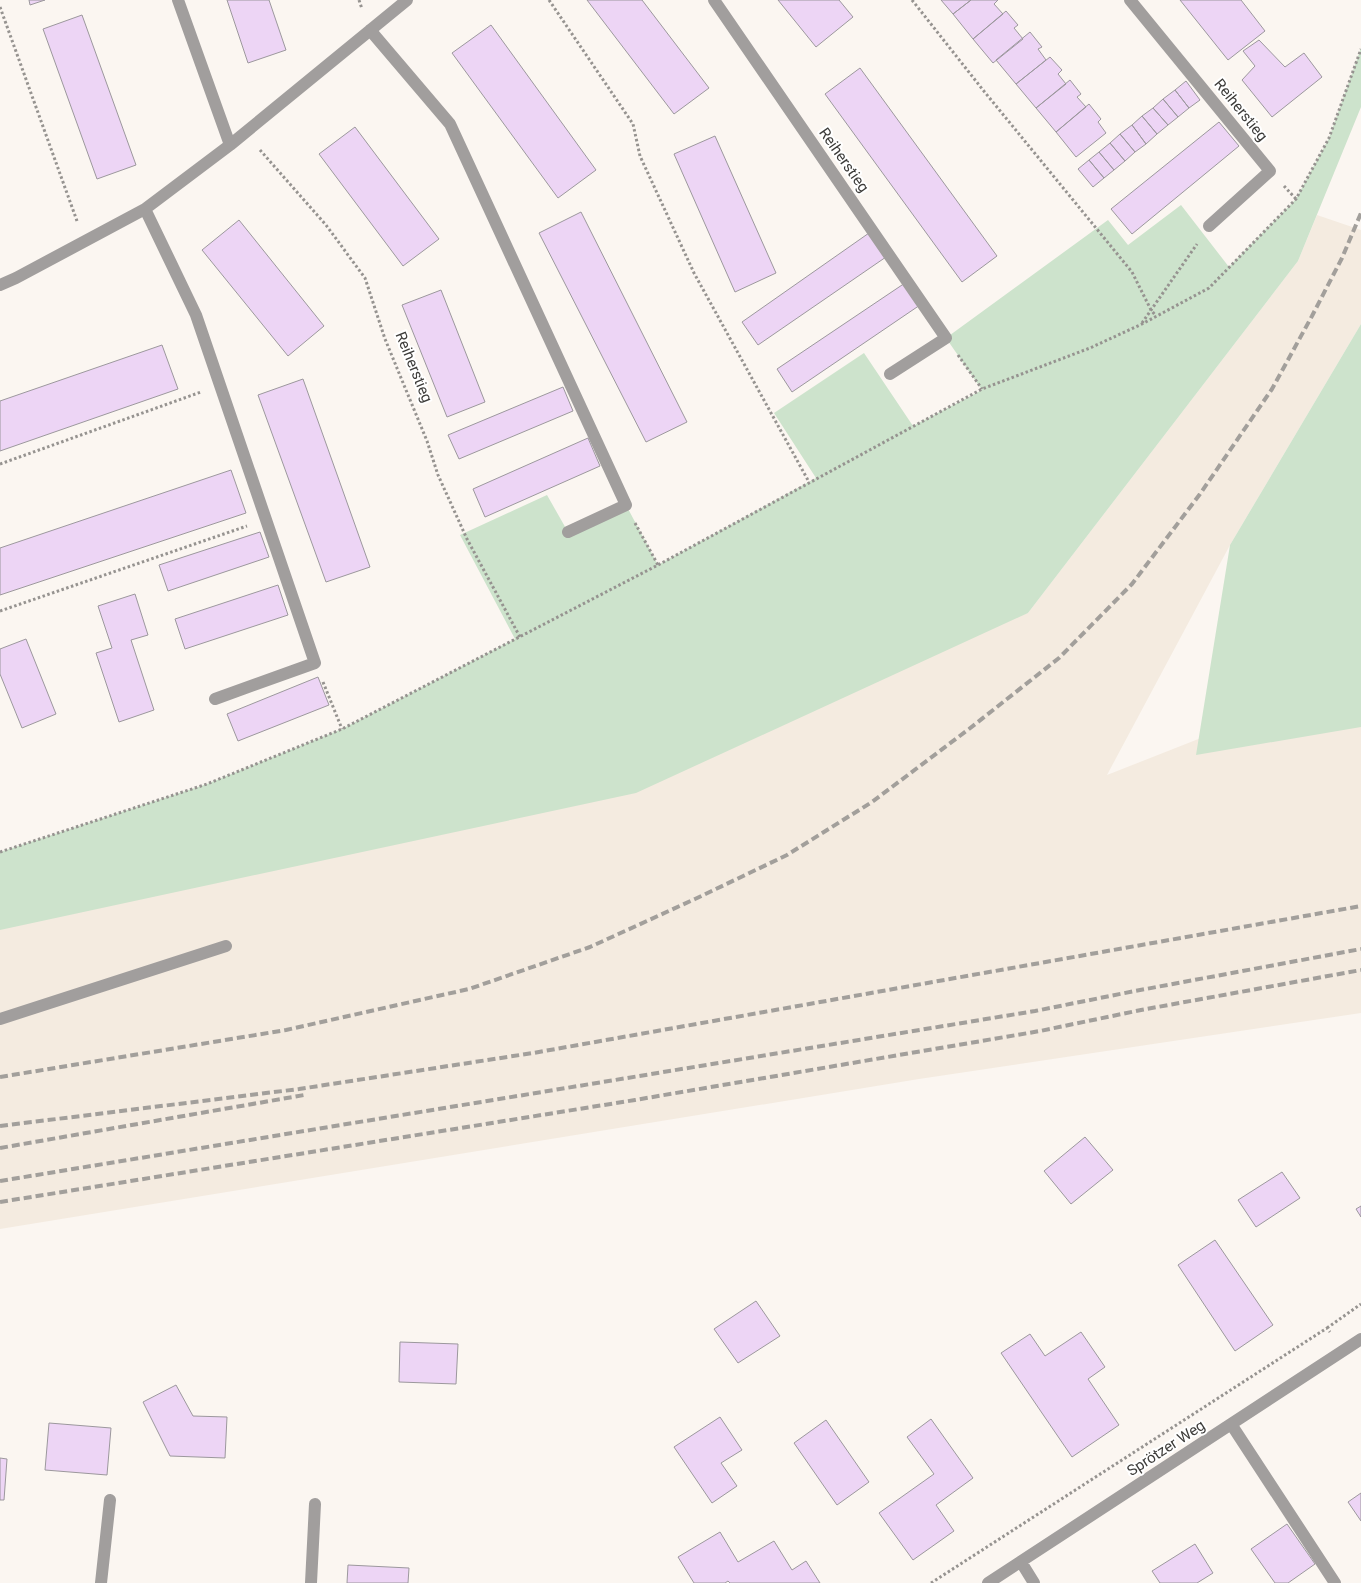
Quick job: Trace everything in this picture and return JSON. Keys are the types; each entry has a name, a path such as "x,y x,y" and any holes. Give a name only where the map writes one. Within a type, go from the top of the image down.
{"street":[{"path":"178,0 230,145"},
{"path":"0,285 145,209 230,145 407,0"},
{"name":"Reiherstieg","path":"714,0 946,338"},
{"name":"Reiherstieg","path":"1130,0 1270,171 1210,226"},
{"path":"370,30 450,124 626,505 568,532"},
{"path":"145,209 196,314 316,663 215,700"},
{"path":"890,374 946,338"},
{"path":"0,1019 226,946"},
{"name":"Sprötzer Weg","path":"988,1583 1361,1339"},
{"path":"1231,1424 1335,1583"},
{"path":"101,1583 110,1500"},
{"path":"311,1583 315,1504"},
{"path":"1021,1562 1034,1583"}],"path":[{"path":"549,0 633,124 640,156 694,273 808,482"},
{"path":"912,0 1132,272 1151,310 1156,316"},
{"path":"0,7 84,242"},
{"path":"0,852 207,784 342,729 658,565 808,482 982,390 1090,348 1142,324 1208,288 1296,199 1329,138 1361,49"},
{"name":"Reiherstieg","path":"245,132 326,225 365,278 380,324 427,440 438,475 467,539 520,637"},
{"path":"1142,324 1210,226"},
{"path":"946,338 982,390"},
{"path":"0,464 220,385"},
{"path":"626,505 658,565"},
{"path":"0,611 266,520"},
{"path":"316,663 342,729"},
{"path":"931,1583 1327,1328 1361,1304"},
{"path":"1327,1328 1344,1351"}],"shaded area":[{"path":"1317,215 1361,230 1361,324 1230,545 1107,775 1361,675 1361,1013 919,1079 0,1229 0,899 1028,613 1298,261"}],"green space":[{"path":"1361,48 1361,107 1298,261 1028,613 636,793 0,930 0,852 207,784 342,729 515,639 460,535 547,495 568,532 626,505 658,565 816,478 774,413 864,353 913,426 982,390 946,338 1108,220 1128,245 1181,205 1229,267 1296,199 1329,138"},
{"path":"1361,324 1361,727 1196,755 1230,545"}],"building":[{"path":"29,0 45,0 30,5"},
{"path":"227,0 269,0 286,50 248,63"},
{"path":"587,0 642,0 709,88 674,114"},
{"path":"778,0 839,0 853,17 816,47"},
{"path":"941,0 971,0 953,14"},
{"path":"971,0 998,0 994,4 1003,14 973,39 953,14"},
{"path":"1180,0 1241,0 1265,31 1228,60"},
{"path":"1006,11 1018,25 1014,28 1023,39 993,63 973,39"},
{"path":"82,15 136,165 97,179 43,29"},
{"path":"491,25 596,170 558,198 452,53"},
{"path":"1030,32 1042,47 1038,49 1046,60 1016,84 996,60"},
{"path":"1259,40 1285,67 1304,53 1322,77 1272,117 1242,80 1255,66 1243,51"},
{"path":"1050,57 1062,70 1058,74 1066,84 1036,108 1016,84"},
{"path":"860,68 997,256 962,282 825,94"},
{"path":"1070,80 1081,94 1077,97 1086,107 1056,132 1036,108"},
{"path":"1186,81 1200,100 1189,108 1175,90"},
{"path":"1175,90 1189,108 1178,117 1163,99"},
{"path":"1163,99 1178,117 1168,125 1153,108"},
{"path":"1089,104 1101,119 1098,122 1106,133 1076,157 1056,132"},
{"path":"1153,108 1168,125 1157,134 1142,116"},
{"path":"1142,116 1157,134 1146,144 1132,125"},
{"path":"1219,122 1239,146 1132,234 1111,209"},
{"path":"1132,125 1146,144 1135,152 1120,134"},
{"path":"355,127 439,239 403,266 319,154"},
{"path":"1120,134 1135,152 1125,161 1110,143"},
{"path":"715,136 776,273 735,292 674,154"},
{"path":"1110,143 1125,161 1114,170 1099,152"},
{"path":"1099,152 1114,170 1104,178 1089,160"},
{"path":"1089,160 1104,178 1093,187 1078,169"},
{"path":"581,212 687,422 646,442 539,233"},
{"path":"239,220 324,326 288,356 202,250"},
{"path":"869,233 886,257 758,345 742,322"},
{"path":"905,283 920,305 792,392 777,369"},
{"path":"441,290 485,402 447,417 402,305"},
{"path":"162,345 178,389 0,451 0,401"},
{"path":"303,379 370,567 326,582 258,395"},
{"path":"563,387 573,411 459,459 448,435"},
{"path":"588,438 600,466 485,517 473,489"},
{"path":"231,470 246,513 0,595 0,548"},
{"path":"260,532 269,557 168,591 159,565"},
{"path":"278,585 288,615 185,649 175,619"},
{"path":"135,594 148,635 131,640 154,710 119,722 96,653 112,648 98,606"},
{"path":"26,639 56,714 22,728 0,674 0,649"},
{"path":"318,677 329,705 238,741 227,714"},
{"path":"1085,1137 1113,1170 1071,1204 1044,1171"},
{"path":"1282,1172 1300,1198 1256,1227 1238,1200"},
{"path":"1361,1206 1361,1217 1356,1209"},
{"path":"1215,1240 1273,1325 1235,1351 1178,1265"},
{"path":"756,1301 780,1336 738,1363 714,1329"},
{"path":"1081,1332 1105,1367 1088,1379 1119,1425 1072,1457 1001,1353 1030,1334 1045,1356"},
{"path":"400,1342 458,1344 456,1384 399,1382"},
{"path":"176,1385 193,1416 227,1417 225,1458 170,1456 143,1402"},
{"path":"720,1417 742,1450 721,1463 737,1486 712,1503 674,1447"},
{"path":"931,1419 973,1478 936,1505 954,1531 913,1560 879,1513 934,1474 907,1437"},
{"path":"826,1420 869,1482 837,1505 794,1443"},
{"path":"49,1423 111,1428 107,1475 45,1470"},
{"path":"0,1458 7,1459 4,1500 0,1500"},
{"path":"1361,1493 1361,1521 1348,1502"},
{"path":"1287,1524 1315,1564 1288,1583 1275,1583 1251,1549"},
{"path":"720,1532 738,1562 774,1541 792,1570 806,1561 820,1583 730,1583 728,1581 725,1583 694,1583 678,1557"},
{"path":"1195,1544 1213,1573 1197,1583 1160,1583 1152,1571"},
{"path":"348,1565 409,1568 408,1583 347,1583"}],"railway":[{"path":"0,1077 286,1030 469,989 590,947 695,899 787,855 872,802 1059,658 1132,584 1200,494 1272,389 1342,258 1361,213"},
{"path":"0,1126 299,1089 533,1053 1361,906"},
{"path":"0,1181 1035,1011 1361,949"},
{"path":"0,1202 635,1100 1040,1031 1141,1010 1361,970"},
{"path":"0,1148 304,1095"}]}
